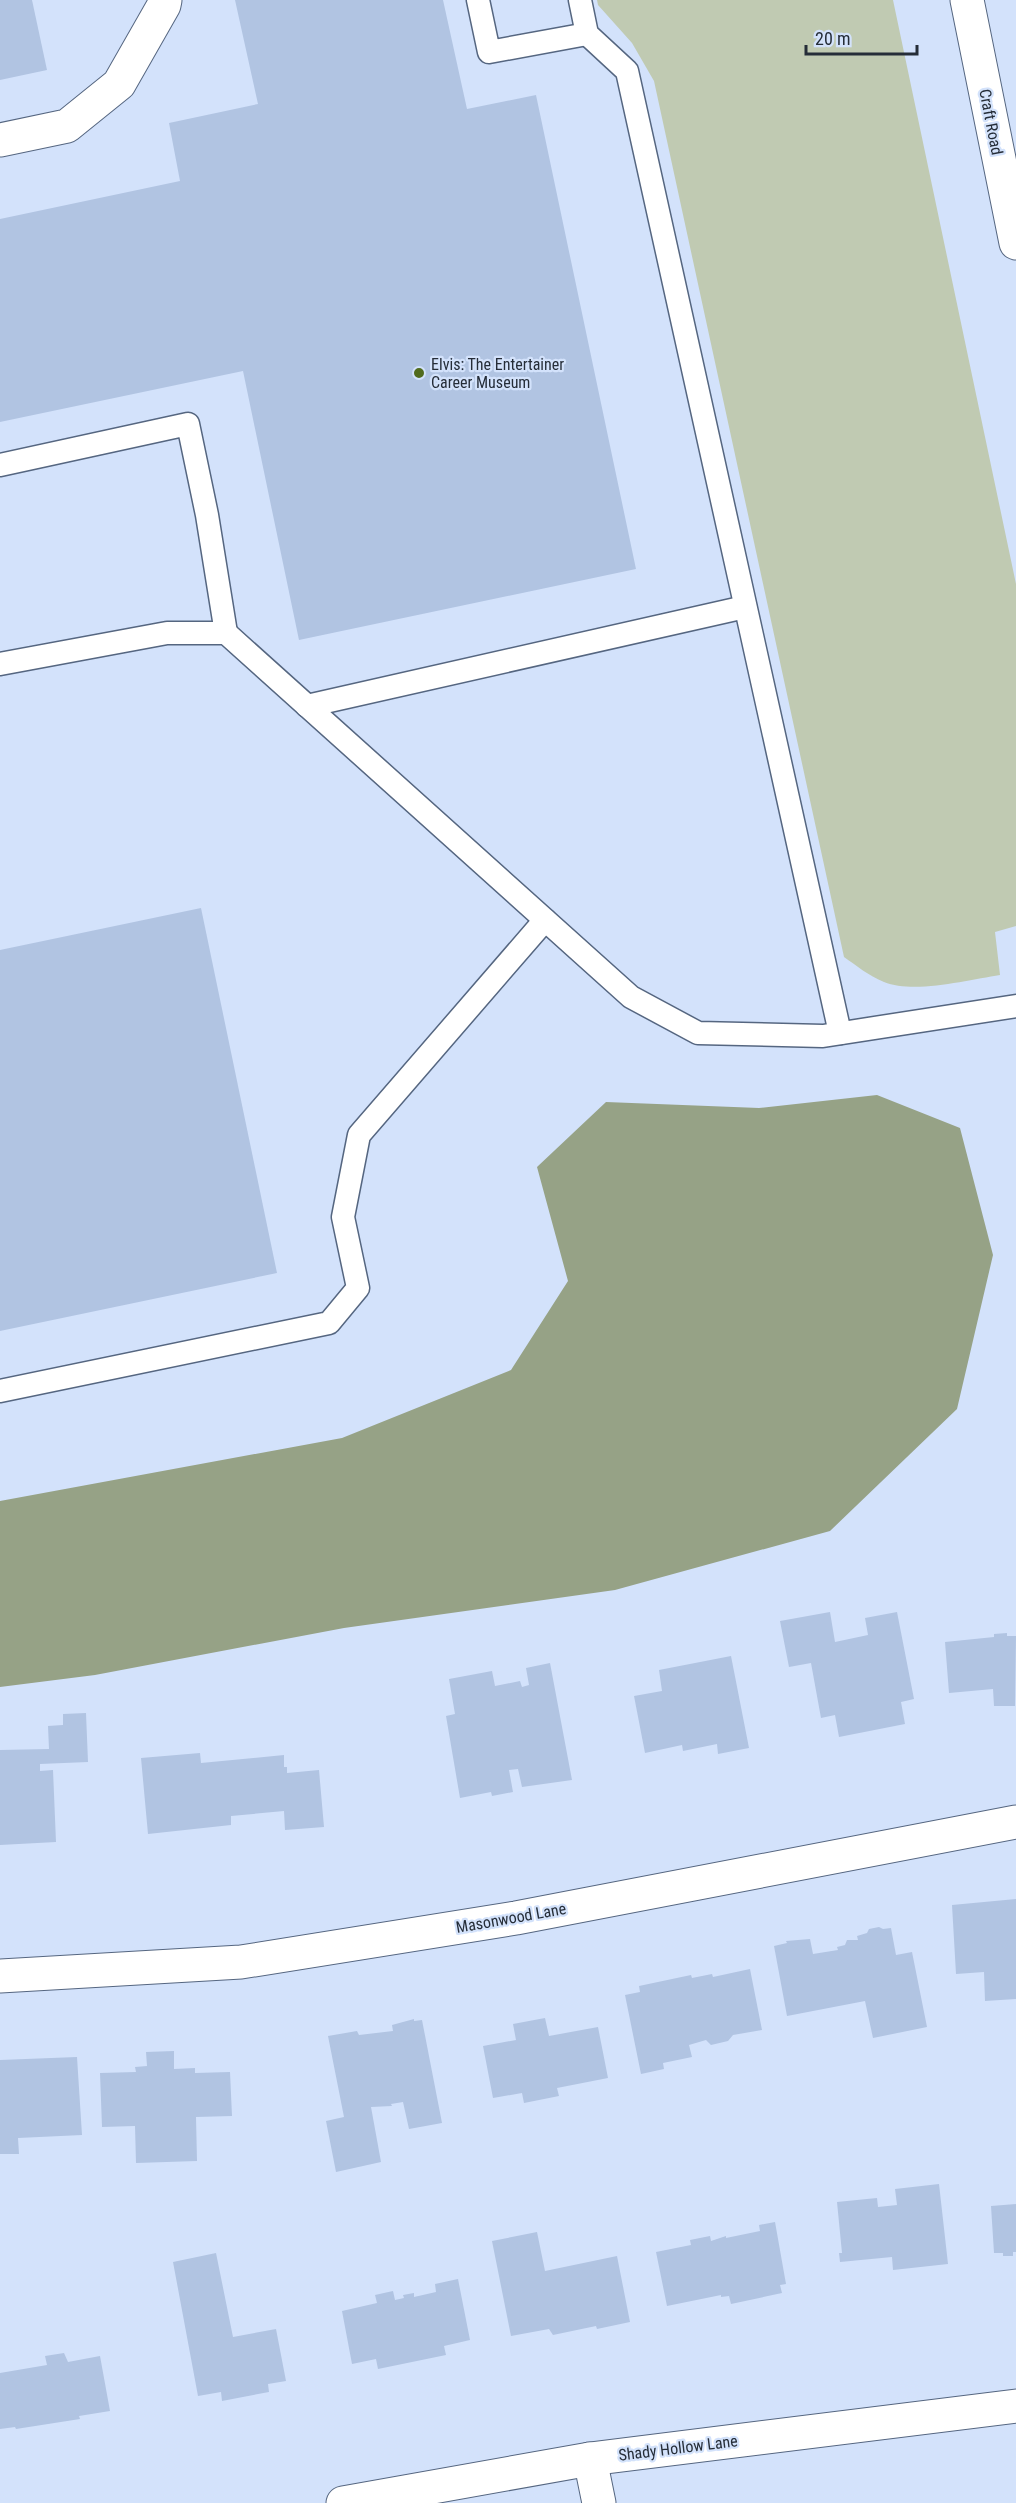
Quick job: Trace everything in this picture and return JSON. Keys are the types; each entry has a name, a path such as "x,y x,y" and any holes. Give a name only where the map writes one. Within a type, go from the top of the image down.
{"street":[{"path":"0,140 67,126 119,84 165,0"},
{"name":"Craft Road","path":"967,0 1016,243"},
{"name":"Masonwood Lane","path":"0,1976 241,1962 516,1918 1016,1822"},
{"name":"Shady Hollow Lane","path":"343,2503 590,2459 1016,2406"},
{"path":"590,2459 599,2503"}],"lane":[{"path":"478,0 489,52 587,34"},
{"path":"580,0 587,34 627,71 840,1033"},
{"path":"0,465 188,424 207,515 226,633 631,998 698,1033 823,1036 1016,1006"},
{"path":"307,706 745,607"},
{"path":"0,664 167,633 226,633"},
{"path":"0,1391 329,1323 358,1288 343,1217 359,1136 545,920"}],"green space":[{"path":"597,0 893,0 1016,584 1016,926 995,932 1000,975 941,985 910,987 884,982 873,977 844,957 654,81 632,43 598,5"},
{"path":"877,1095 960,1128 993,1255 957,1409 830,1531 615,1590 344,1628 95,1675 0,1687 0,1501 342,1438 511,1370 568,1281 537,1167 606,1102 759,1108"}],"building":[{"path":"0,0 32,0 47,70 0,80"},
{"path":"235,0 443,0 467,109 536,95 636,569 299,640 243,371 0,422 0,219 180,181 169,123 258,104"},
{"path":"201,908 277,1273 0,1331 0,950"},
{"path":"830,1612 835,1642 868,1635 865,1618 897,1612 914,1699 901,1702 905,1724 839,1737 835,1715 821,1718 811,1663 789,1667 780,1621"},
{"path":"1007,1633 1007,1636 1016,1636 1015,1706 994,1706 993,1689 949,1693 945,1642 994,1637 994,1634"},
{"path":"731,1656 749,1748 718,1754 717,1744 683,1751 682,1745 645,1753 634,1696 662,1691 659,1670"},
{"path":"550,1663 572,1780 522,1787 518,1769 509,1770 513,1792 492,1796 491,1792 460,1798 446,1716 455,1714 449,1679 492,1671 495,1686 520,1681 522,1687 529,1685 526,1668"},
{"path":"86,1713 88,1762 40,1764 40,1771 53,1770 56,1842 0,1845 0,1750 49,1749 48,1726 63,1725 63,1714"},
{"path":"200,1753 201,1763 284,1755 284,1767 287,1767 287,1773 319,1770 324,1827 285,1830 284,1811 231,1816 231,1825 148,1834 141,1758"},
{"path":"1016,1899 1016,1999 985,2001 984,1972 956,1974 952,1905"},
{"path":"891,1928 896,1955 912,1952 927,2027 873,2038 865,2001 787,2016 774,1946 787,1943 786,1941 810,1939 813,1954 838,1950 837,1947 845,1945 847,1940 858,1940 857,1936 867,1933 869,1929"},
{"path":"750,1969 762,2030 733,2035 728,2041 711,2045 706,2040 689,2045 692,2057 663,2063 664,2069 641,2074 625,1995 640,1992 639,1986 691,1975 692,1978 712,1974 713,1977"},
{"path":"545,2018 549,2036 598,2027 608,2078 557,2088 559,2096 524,2103 522,2093 493,2098 483,2046 516,2040 513,2024"},
{"path":"414,2019 414,2021 422,2020 442,2123 409,2129 403,2102 391,2104 392,2106 371,2107 381,2162 336,2172 326,2121 344,2117 328,2036 357,2031 359,2035 393,2031 392,2025"},
{"path":"174,2051 174,2069 195,2068 195,2073 230,2072 232,2116 196,2117 197,2161 136,2163 135,2126 102,2127 100,2073 136,2072 135,2067 147,2066 146,2052"},
{"path":"77,2057 82,2135 18,2138 19,2154 0,2154 0,2060"},
{"path":"939,2184 948,2264 893,2270 892,2257 840,2262 839,2253 842,2253 837,2202 877,2198 878,2207 897,2205 895,2189"},
{"path":"1016,2204 1016,2252 1013,2252 1013,2256 994,2253 991,2206"},
{"path":"775,2222 786,2284 780,2285 782,2293 731,2304 729,2296 721,2297 721,2295 667,2306 656,2252 691,2245 690,2240 710,2236 711,2241 726,2236 726,2238 760,2231 759,2225"},
{"path":"537,2232 545,2271 617,2256 630,2322 553,2335 549,2329 511,2336 492,2241"},
{"path":"216,2253 233,2337 276,2329 286,2381 268,2384 269,2392 222,2401 221,2392 198,2396 173,2262"},
{"path":"458,2279 470,2340 444,2346 446,2355 378,2369 376,2359 352,2364 342,2311 377,2303 375,2295 393,2291 395,2300 404,2298 403,2295 414,2293 414,2297 436,2292 435,2284"},
{"path":"64,2353 68,2362 100,2356 110,2411 79,2416 80,2419 16,2429 15,2427 0,2429 0,2373 47,2365 45,2356"}],"place":[{"name":"Elvis: The Entertainer Career Museum","path":"419,373"}]}
